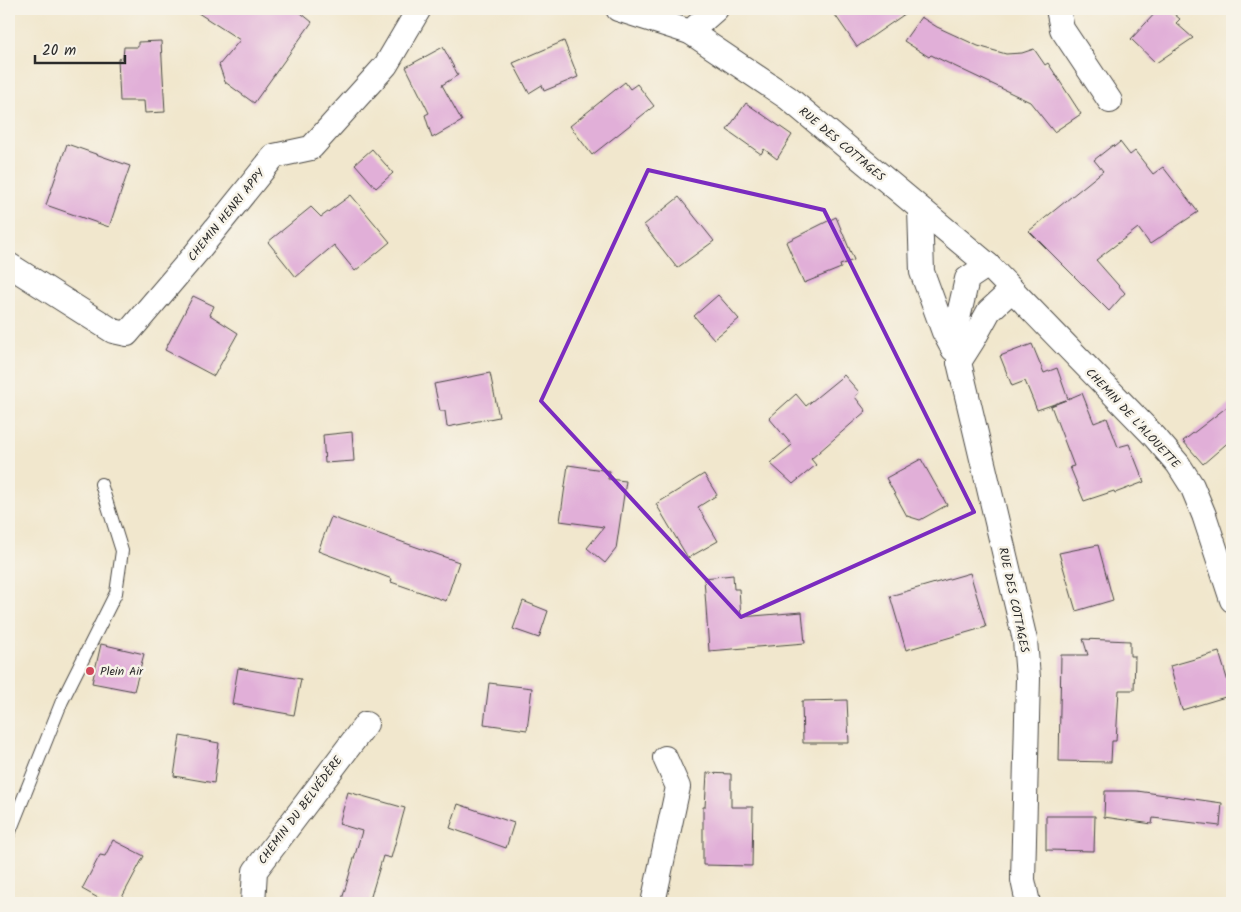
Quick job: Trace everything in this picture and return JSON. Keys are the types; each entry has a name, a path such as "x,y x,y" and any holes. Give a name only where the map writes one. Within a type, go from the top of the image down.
{"street":[{"name":"CHEMIN HENRI APPY","path":"9,265 113,331 127,334 274,156 311,148 386,65 419,9"},
{"path":"618,9 690,32 716,9"},
{"path":"1058,9 1062,29 1110,101"},
{"name":"RUE DES COTTAGES","path":"690,32 788,98 988,265"},
{"path":"920,209 922,272 944,332 959,362"},
{"path":"959,362 957,323 967,279 988,265"},
{"name":"CHEMIN DE L'ALOUETTE","path":"988,265 1154,436 1178,464 1192,486 1204,515 1232,600"},
{"path":"959,362 989,311 1012,290"},
{"name":"RUE DES COTTAGES","path":"959,362 1025,640 1028,678 1023,880 1028,903"},
{"name":"CHEMIN DU BELVÉDÈRE","path":"253,903 254,871 366,724"},
{"path":"653,903 678,787 665,758"}],"lane":[{"path":"9,834 62,702 116,593 122,551 101,484"}],"highlighted area":[{"path":"648,170 824,210 974,512 741,617 541,401"}],"building":[{"path":"192,9 296,9 312,22 254,103 225,82 219,65 240,40"},
{"path":"831,9 912,9 857,47"},
{"path":"1159,9 1168,9 1180,19 1176,23 1193,38 1156,63 1131,39"},
{"path":"921,17 937,27 978,46 1006,54 1022,53 1034,49 1045,65 1048,63 1081,114 1054,132 1030,102 931,55 929,57 904,41"},
{"path":"161,41 165,112 145,113 144,101 120,101 118,59 123,58 124,47 138,47 138,42"},
{"path":"564,41 578,77 544,91 542,85 529,93 513,63"},
{"path":"443,47 458,75 442,85 462,121 432,138 425,115 429,113 406,67"},
{"path":"625,82 630,89 637,84 654,106 592,155 570,126"},
{"path":"746,103 792,135 777,159 764,149 761,154 727,130"},
{"path":"1120,142 1130,155 1135,151 1153,174 1163,167 1198,212 1150,244 1138,228 1096,260 1125,293 1109,311 1029,231 1103,171 1094,160 1113,145 1114,147"},
{"path":"67,144 130,166 109,227 46,205"},
{"path":"372,149 393,173 376,188 355,164"},
{"path":"351,195 390,242 355,271 334,245 296,277 268,242 311,207 321,217"},
{"path":"679,197 714,241 677,268 644,225"},
{"path":"836,217 854,260 840,265 841,268 804,283 786,242"},
{"path":"718,295 739,319 714,339 694,316"},
{"path":"193,296 214,306 210,315 238,333 214,376 165,350"},
{"path":"1032,344 1044,373 1057,368 1068,399 1082,393 1094,423 1107,418 1118,447 1129,444 1144,482 1115,493 1114,491 1084,501 1070,467 1074,466 1051,406 1066,400 1037,410 1025,381 1012,386 1000,356"},
{"path":"490,373 499,417 447,427 445,411 440,411 434,384"},
{"path":"844,375 859,392 855,397 866,411 811,459 816,465 793,484 770,463 792,445 769,418 796,394 806,406"},
{"path":"1232,403 1232,439 1203,464 1183,441"},
{"path":"352,432 354,461 325,463 323,435"},
{"path":"921,459 947,505 920,520 907,516 886,478"},
{"path":"568,465 610,471 608,479 626,481 616,549 605,563 587,548 604,527 560,521"},
{"path":"704,474 717,495 698,507 718,541 688,558 656,504"},
{"path":"331,517 459,562 446,601 391,582 392,579 318,551"},
{"path":"1098,545 1113,600 1076,611 1059,553"},
{"path":"970,573 986,627 906,650 890,596"},
{"path":"733,575 734,589 739,589 741,617 802,612 805,643 709,651 704,578"},
{"path":"523,601 548,611 539,638 513,629"},
{"path":"1083,639 1130,641 1130,656 1135,656 1134,690 1119,690 1116,741 1112,741 1111,762 1059,761 1061,655 1088,655"},
{"path":"101,644 144,654 134,691 92,683"},
{"path":"1219,652 1232,695 1182,710 1170,666"},
{"path":"238,668 301,679 294,715 232,704"},
{"path":"489,683 532,688 527,730 484,724"},
{"path":"847,700 849,743 803,743 802,701"},
{"path":"180,736 219,743 214,783 174,776"},
{"path":"707,773 731,774 731,807 753,807 752,866 703,865 703,807 705,807"},
{"path":"1105,791 1137,791 1222,803 1220,826 1153,818 1152,824 1104,817"},
{"path":"348,792 405,808 391,858 383,856 369,903 341,903 362,831 339,824"},
{"path":"458,804 514,823 506,848 450,828"},
{"path":"1046,816 1095,816 1094,851 1046,850"},
{"path":"113,840 144,856 119,903 107,903 82,889 100,855 105,856"}],"place":[{"name":"Plein Air","path":"90,671"}]}
